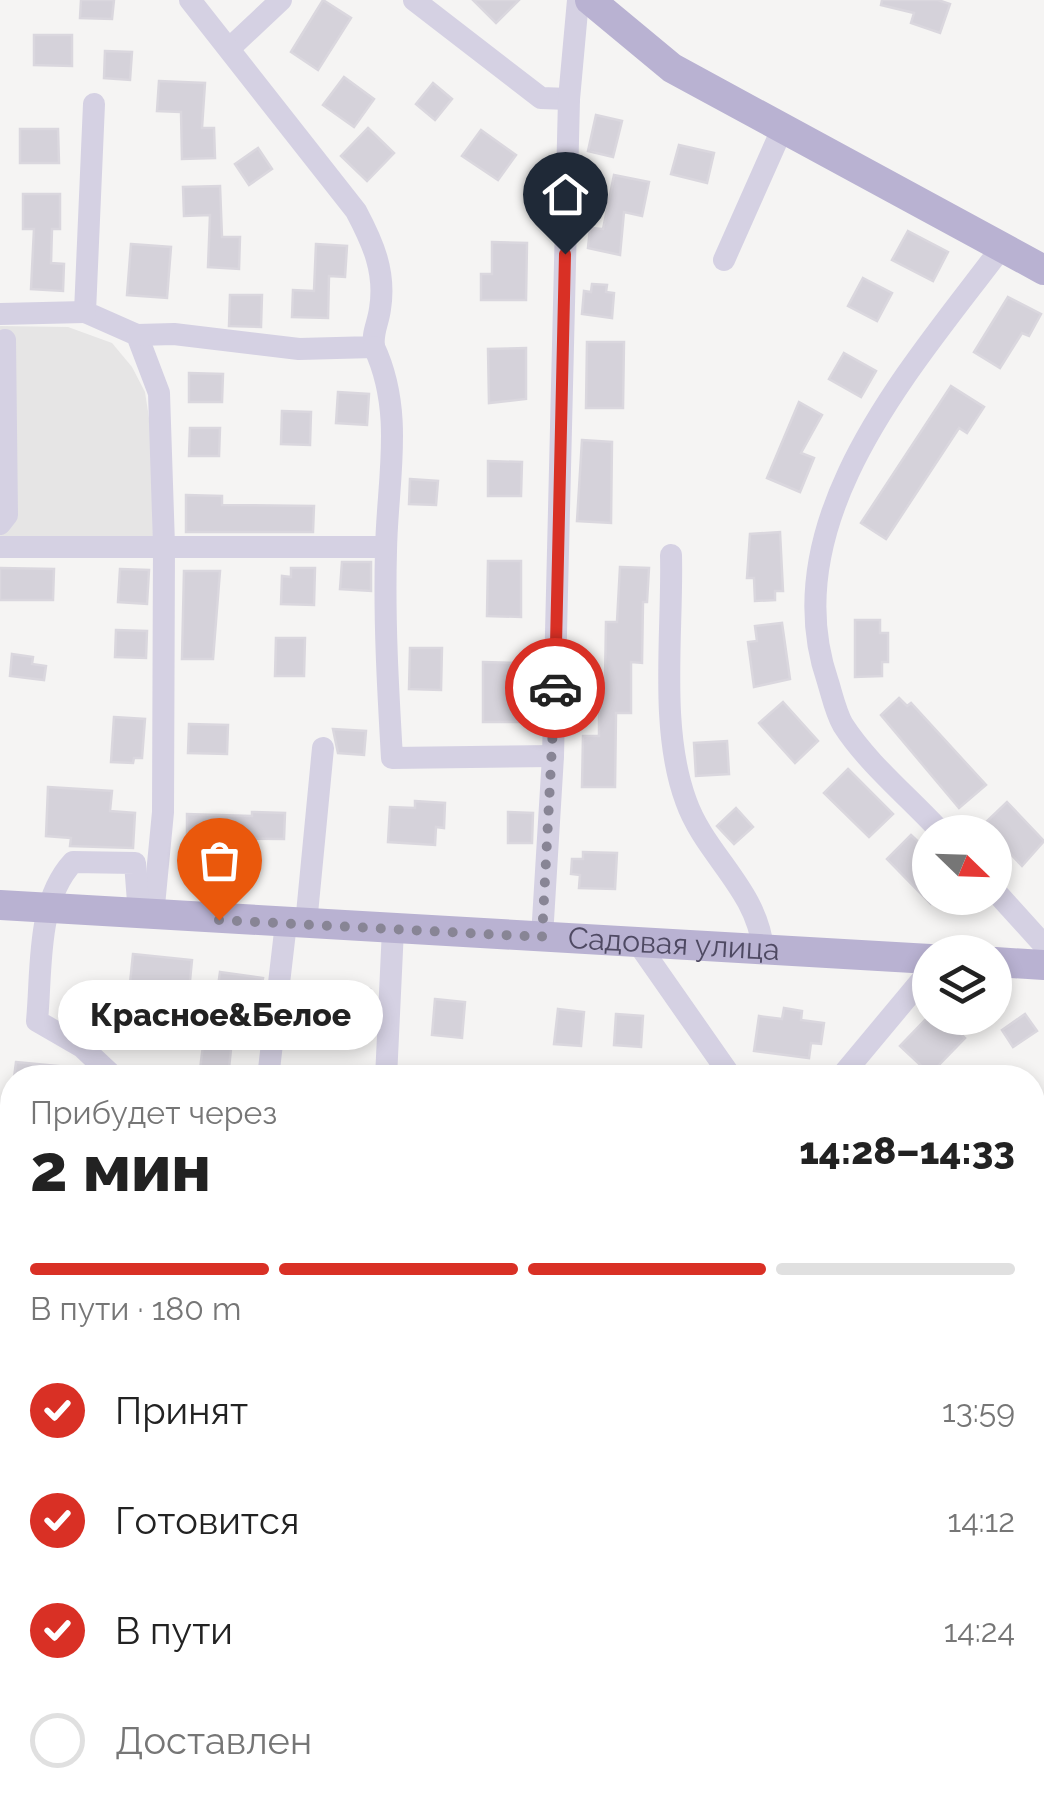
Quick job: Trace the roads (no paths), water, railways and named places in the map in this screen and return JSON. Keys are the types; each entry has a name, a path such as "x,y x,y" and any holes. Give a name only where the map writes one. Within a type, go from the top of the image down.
{"main road":[{"path":"590,0 672,68 1044,270"},
{"name":"Садовая улица","path":"0,905 912,957"},
{"path":"1012,963 1044,965"}],"street":[{"path":"190,0 231,47 356,211 374,246 382,282 380,314 372,332 374,348 388,376 392,409 386,547 392,758 554,756"},
{"path":"231,47 281,0"},
{"path":"414,0 541,98 569,99"},
{"path":"542,937 554,756 569,99 578,0"},
{"path":"85,312 94,104"},
{"path":"724,260 783,127"},
{"path":"925,815 842,724 816,649 818,551 856,456 929,344 1002,247"},
{"path":"0,314 85,312 137,335 174,334 299,349 374,348"},
{"path":"137,335 159,393 164,545 162,812 146,915"},
{"path":"0,524 7,515 5,340"},
{"path":"0,547 386,547"},
{"path":"671,555 670,696 684,799 697,825 748,898 761,924 763,949"},
{"path":"270,1065 324,748"},
{"path":"101,1065 82,1047 36,1021 48,908 60,876 73,862 134,863 146,915"},
{"path":"1012,910 1044,945"},
{"path":"387,1065 392,929"},
{"path":"637,942 723,1065"},
{"path":"851,1065 912,992"},
{"path":"82,1047 84,1065"}],"place":[{"name":"Красное&Белое","path":"219,920"}]}
